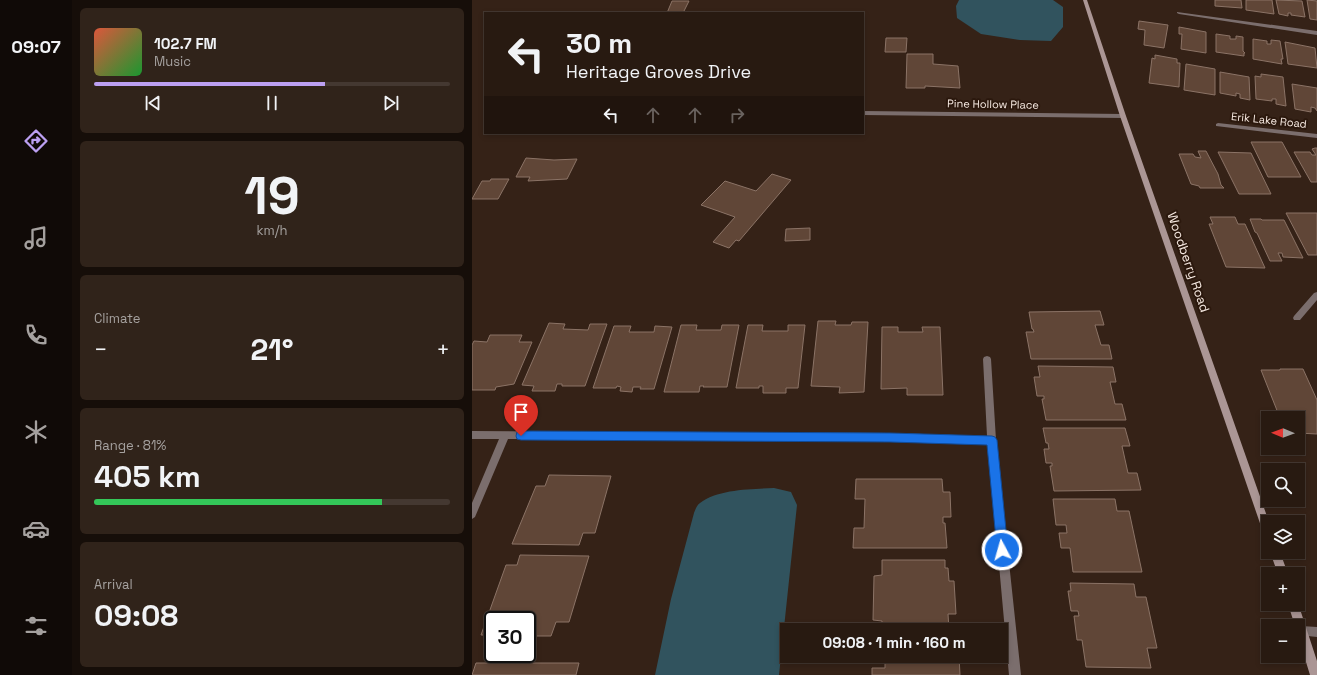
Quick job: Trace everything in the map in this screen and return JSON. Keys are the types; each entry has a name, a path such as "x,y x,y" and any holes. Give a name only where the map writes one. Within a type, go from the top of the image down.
{"street":[{"name":"Woodberry Road","path":"1085,0 1123,116 1262,515"},
{"path":"1179,13 1317,33"},
{"name":"Pine Hollow Place","path":"864,113 1123,116"},
{"name":"Erik Lake Road","path":"1218,125 1317,136"},
{"path":"1297,318 1317,295"},
{"path":"987,359 992,440 1015,675"},
{"path":"472,435 882,437 992,440"},
{"path":"472,514 505,435"},
{"path":"1305,631 1317,632"},
{"path":"1305,643 1316,675"}],"water":[{"path":"959,0 1053,0 1063,7 1063,27 1051,41 1020,40 981,34 957,18 956,6"},
{"path":"774,488 791,492 797,505 785,623 780,623 779,675 655,675 671,599 697,506 707,498 726,492 746,489"}],"building":[{"path":"1215,0 1241,0 1242,8 1215,6"},
{"path":"1246,0 1272,0 1274,14 1246,10"},
{"path":"1276,0 1302,1 1305,17 1291,15 1291,13 1288,13 1288,16 1279,14"},
{"path":"1307,0 1317,1 1317,20 1310,19"},
{"path":"672,1 689,1 684,12 667,12"},
{"path":"1139,21 1168,25 1164,48 1144,45 1145,30 1138,29"},
{"path":"1179,27 1206,32 1206,53 1181,49 1182,34 1179,34"},
{"path":"1216,34 1230,36 1230,39 1236,39 1236,36 1243,37 1244,56 1216,52"},
{"path":"886,38 907,38 906,52 885,52"},
{"path":"1253,39 1267,41 1267,44 1271,44 1271,40 1280,41 1283,59 1281,59 1282,64 1253,59"},
{"path":"1285,42 1315,48 1317,68 1288,64"},
{"path":"907,54 933,54 933,64 958,66 960,88 925,86 925,88 906,88"},
{"path":"1155,55 1177,59 1177,63 1180,63 1179,87 1149,83 1152,58 1155,59"},
{"path":"1186,64 1215,69 1215,95 1184,90"},
{"path":"1220,72 1249,77 1250,100 1240,98 1240,94 1236,93 1236,96 1220,93"},
{"path":"1261,74 1283,77 1286,106 1276,104 1276,99 1272,99 1272,101 1256,99 1255,76 1261,77"},
{"path":"1292,84 1317,88 1317,111 1315,108 1311,107 1311,112 1295,109"},
{"path":"1251,142 1282,142 1301,177 1268,177"},
{"path":"1317,148 1317,182 1311,182 1294,152 1310,152 1312,155 1316,155 1312,149"},
{"path":"1198,151 1206,151 1218,174 1221,185 1224,188 1200,188 1199,186 1191,184 1179,154 1193,154 1195,157 1201,158"},
{"path":"1218,152 1251,153 1271,194 1239,194"},
{"path":"526,158 554,160 577,159 567,179 528,181 530,177 516,177"},
{"path":"772,174 791,180 739,241 736,240 729,248 713,242 735,217 701,205 725,181 756,191"},
{"path":"491,179 509,179 498,199 472,199 482,181 490,181"},
{"path":"1286,213 1317,213 1317,255 1308,255"},
{"path":"1210,217 1235,217 1238,224 1245,224 1265,268 1226,267 1209,224 1213,224"},
{"path":"1250,219 1284,220 1303,258 1283,257 1282,253 1278,253 1282,261 1270,261"},
{"path":"810,228 810,240 785,241 786,229"},
{"path":"1100,311 1104,325 1095,325 1101,345 1109,345 1112,359 1031,359 1026,332 1034,332 1032,329 1029,312"},
{"path":"818,321 836,321 835,325 851,325 852,322 868,322 864,392 839,393 840,387 811,386"},
{"path":"549,323 565,324 563,329 588,330 590,324 607,324 585,386 562,386 562,384 557,384 555,391 532,391 534,386 522,385"},
{"path":"681,325 697,325 696,330 721,330 722,325 739,325 727,387 700,386 699,392 664,392"},
{"path":"748,325 763,325 762,331 788,331 788,325 805,325 798,388 786,388 786,393 763,393 763,386 759,386 759,388 736,388"},
{"path":"614,326 631,326 629,332 654,332 655,326 672,327 654,389 640,389 641,387 633,387 632,392 620,391 621,387 617,386 616,388 593,388"},
{"path":"882,327 898,327 898,332 923,332 922,327 940,327 943,395 907,395 907,388 881,389"},
{"path":"490,335 522,335 519,342 532,342 514,384 496,387 495,390 472,390 472,345 474,341 487,342"},
{"path":"1038,366 1113,367 1116,382 1110,382 1115,404 1122,404 1126,420 1046,420 1042,399 1044,399 1044,396 1037,396 1034,377 1040,377"},
{"path":"1303,369 1317,400 1317,434 1305,433 1305,411 1277,411 1261,370"},
{"path":"1043,428 1125,428 1130,446 1122,446 1128,473 1137,473 1141,490 1054,491 1050,466 1052,466 1052,463 1046,463 1044,449 1049,449 1048,443 1046,443"},
{"path":"549,475 611,476 595,533 583,533 579,545 512,544 536,486 545,486"},
{"path":"856,479 942,479 943,492 950,492 951,517 943,517 943,523 945,523 947,548 853,548 854,528 864,528 865,499 855,499"},
{"path":"1053,499 1115,499 1117,511 1129,511 1142,572 1073,572 1070,548 1061,548 1059,533 1067,533 1066,525 1056,525"},
{"path":"520,555 589,556 569,622 556,622 551,636 536,636 536,611 490,611 506,565 517,565"},
{"path":"882,560 945,560 945,568 948,568 949,581 954,581 956,614 948,614 949,623 882,623 882,621 873,620 874,576 882,575"},
{"path":"1070,583 1134,584 1136,597 1146,597 1157,648 1147,648 1151,668 1086,667 1082,640 1077,640 1074,616 1079,616 1078,611 1071,611 1068,591 1071,591"},
{"path":"484,627 484,635 481,635"},
{"path":"476,663 579,663 576,675 472,675"},
{"path":"885,663 959,663 960,675 872,675 872,668 885,668"}],"route":[{"path":"521,436 890,437 992,440 1002,550"}]}
